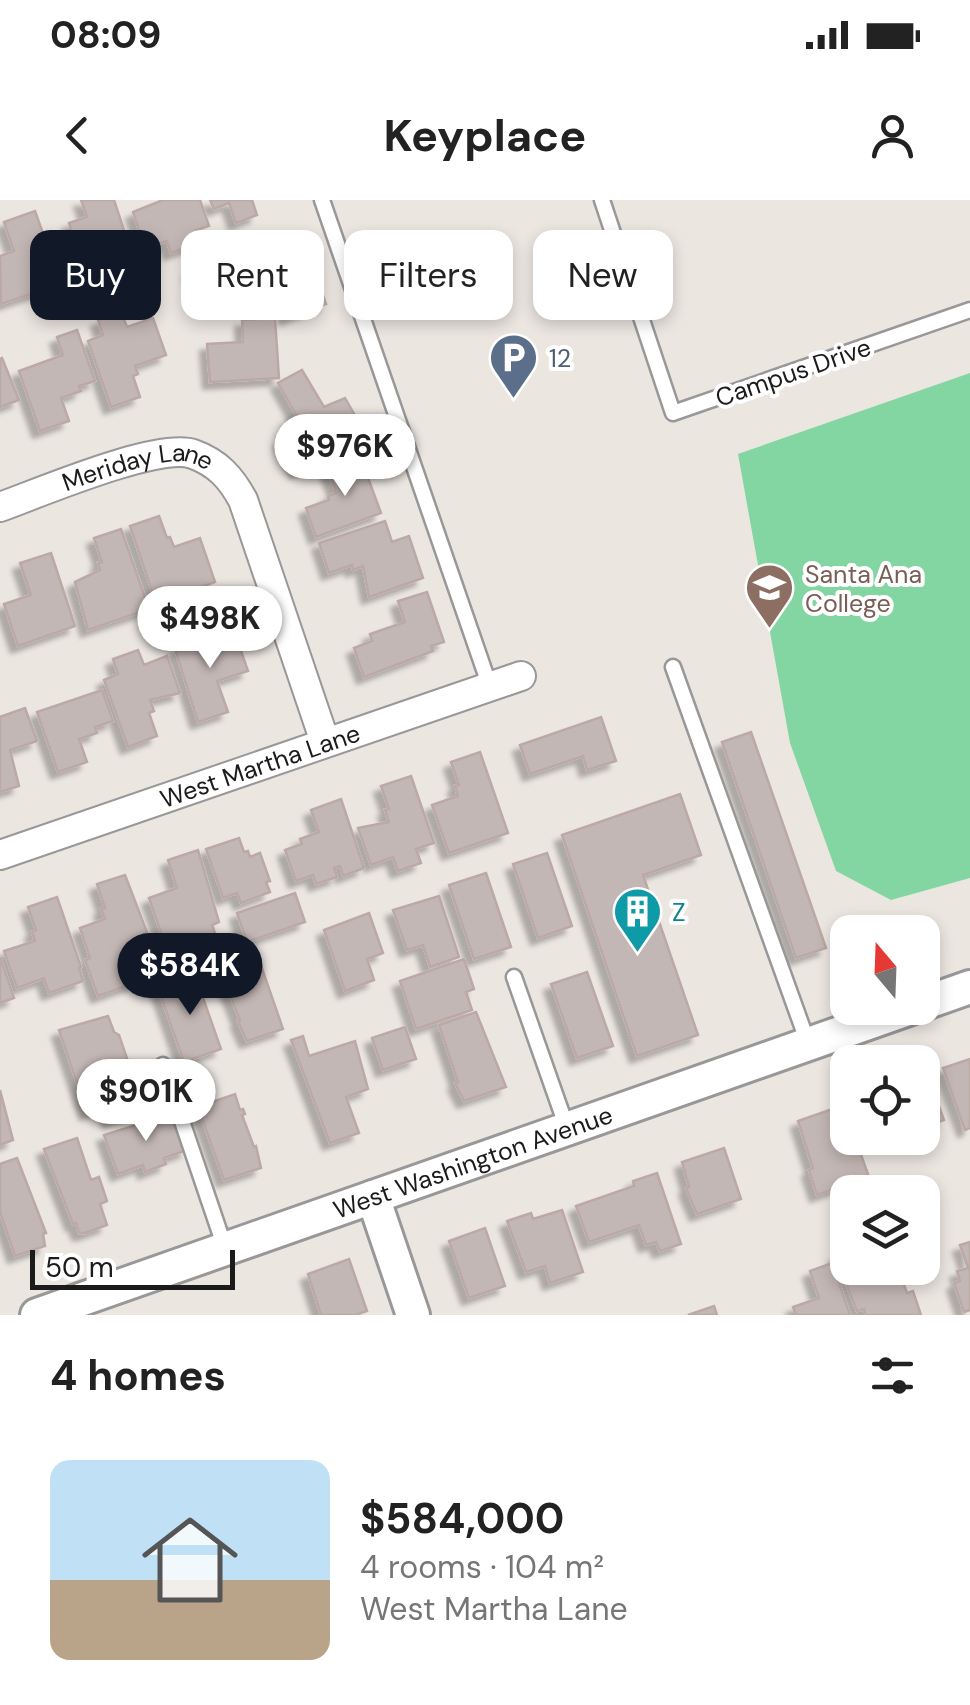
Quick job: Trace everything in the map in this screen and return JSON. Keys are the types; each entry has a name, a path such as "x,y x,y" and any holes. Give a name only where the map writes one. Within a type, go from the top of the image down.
{"street":[{"name":"Meriday Lane","path":"0,507 156,453 191,453 229,474 242,500 325,742"},
{"name":"West Martha Lane","path":"0,855 521,676"},
{"path":"940,998 970,987"},
{"name":"West Washington Avenue","path":"38,1315 863,1025"},
{"path":"374,1197 413,1315"}],"lane":[{"path":"322,200 490,687"},
{"name":"Campus Drive","path":"602,200 673,414 970,310"},
{"path":"672,667 808,1044"},
{"path":"514,976 567,1129"},
{"path":"163,1065 226,1249"}],"green space":[{"path":"970,373 970,878 891,900 836,871 790,743 738,454"}],"building":[{"path":"81,200 114,200 124,230 68,230 69,223 87,217"},
{"path":"163,200 200,200 209,226 181,230 181,250 171,253 167,241 161,243 161,230 139,230 133,212"},
{"path":"210,200 252,200 257,215 236,223 229,203 214,209"},
{"path":"35,211 42,230 30,230 30,294 1,304 0,256 14,251 4,222"},
{"path":"98,320 124,320 127,327 154,320 166,355 135,366 138,374 133,376 140,397 111,407 88,341 103,335"},
{"path":"242,320 275,320 279,378 210,382 207,344 243,342"},
{"path":"77,330 95,381 61,398 69,421 40,431 19,371 63,355 57,337"},
{"path":"0,359 19,400 0,407"},
{"path":"302,370 324,407 345,398 365,433 298,471 281,441 297,432 291,422 298,418 278,383"},
{"path":"360,456 381,513 316,537 306,508 329,500 328,496 336,493 327,468"},
{"path":"159,516 174,547 200,538 215,582 156,603 130,526"},
{"path":"385,521 392,542 409,536 423,578 369,597 363,566 353,570 352,565 329,573 319,543"},
{"path":"121,529 149,609 88,630 75,582 100,570 98,563 102,562 94,538"},
{"path":"51,553 75,626 18,646 4,604 31,595 20,563"},
{"path":"427,592 444,642 431,646 433,651 364,677 354,648 372,641 370,634 405,622 398,601"},
{"path":"233,628 248,671 217,681 228,712 198,722 175,649"},
{"path":"138,650 144,665 167,656 180,693 150,700 154,711 149,713 157,736 128,747 104,680 118,674 113,659"},
{"path":"102,690 113,721 95,727 97,733 79,739 87,762 58,772 37,712"},
{"path":"25,708 37,741 10,750 19,786 0,792 0,717"},
{"path":"601,717 616,761 587,770 583,756 530,774 520,745"},
{"path":"751,732 826,948 796,958 722,742"},
{"path":"480,752 508,833 449,853 432,805 458,796 455,786 459,785 451,762"},
{"path":"411,776 434,843 416,849 421,863 398,871 393,857 371,865 358,828 389,822 381,786"},
{"name":"Z","path":"680,794 701,855 643,875 698,1035 637,1056 562,835"},
{"path":"341,799 364,868 343,876 340,866 334,868 337,877 316,884 313,875 296,881 285,850 319,832 311,810"},
{"path":"239,838 250,857 260,853 270,881 266,882 270,892 241,903 237,893 223,898 206,849"},
{"path":"198,850 219,922 212,925 216,936 167,950 149,898 177,888 168,860"},
{"path":"547,853 572,926 538,938 513,864"},
{"path":"486,873 511,947 474,959 449,885"},
{"path":"125,875 155,953 128,962 135,983 98,996 85,960 90,958 80,928 105,919 97,884"},
{"path":"295,893 305,922 247,942 237,913"},
{"path":"439,896 459,957 430,967 423,945 407,950 393,910"},
{"path":"57,897 83,981 49,993 44,978 17,988 4,951 35,941 32,932 36,930 28,907"},
{"path":"369,913 383,953 367,959 374,980 345,991 324,930"},
{"path":"257,954 283,1029 247,1041 222,967"},
{"path":"0,957 14,998 0,1003"},
{"path":"464,959 474,989 466,992 472,1010 416,1029 400,981"},
{"path":"587,972 613,1046 577,1058 551,984"},
{"path":"195,975 205,994 202,995 221,1049 184,1062 158,988"},
{"path":"476,1012 506,1087 464,1101 439,1025"},
{"path":"108,1016 130,1067 127,1072 134,1069 139,1084 131,1086 134,1093 125,1096 131,1113 110,1121 105,1107 87,1113 59,1030"},
{"path":"405,1027 416,1059 383,1070 372,1038"},
{"path":"303,1036 309,1056 355,1041 368,1089 346,1097 359,1133 330,1143 291,1040"},
{"path":"970,1059 970,1128 965,1130 943,1068"},
{"path":"0,1090 13,1140 0,1145"},
{"path":"235,1094 261,1168 224,1180 198,1107"},
{"path":"830,1110 830,1155 861,1155 868,1175 830,1175 830,1190 817,1195 798,1121"},
{"path":"174,1113 187,1150 164,1158 166,1164 145,1172 143,1165 118,1174 104,1135"},
{"path":"77,1138 91,1180 99,1177 107,1201 100,1204 107,1225 85,1233 79,1233 76,1223 73,1224 44,1149"},
{"path":"724,1148 741,1199 697,1214 686,1188 689,1187 682,1162"},
{"path":"17,1158 46,1233 45,1246 15,1256 0,1212 0,1164"},
{"path":"657,1173 681,1244 660,1251 656,1242 646,1245 639,1225 589,1242 576,1206 634,1186 633,1181"},
{"path":"562,1210 583,1272 550,1283 545,1266 526,1272 507,1221 531,1213 533,1219"},
{"path":"485,1228 505,1286 469,1298 449,1241"},
{"path":"970,1242 970,1310 964,1312 954,1283 960,1281 957,1271 968,1268 960,1245"},
{"path":"349,1259 367,1311 321,1315 308,1274"},
{"path":"830,1264 830,1285 840,1285 850,1315 796,1315 793,1307 819,1298 810,1271"},
{"path":"847,1285 904,1285 907,1293 913,1291 921,1315 866,1315 864,1309 857,1311"},
{"path":"714,1306 717,1315 688,1315"}],"place":[{"name":"12","path":"514,400"},
{"name":"Santa Ana College","path":"770,630"},
{"name":"Z","path":"637,954"}]}
